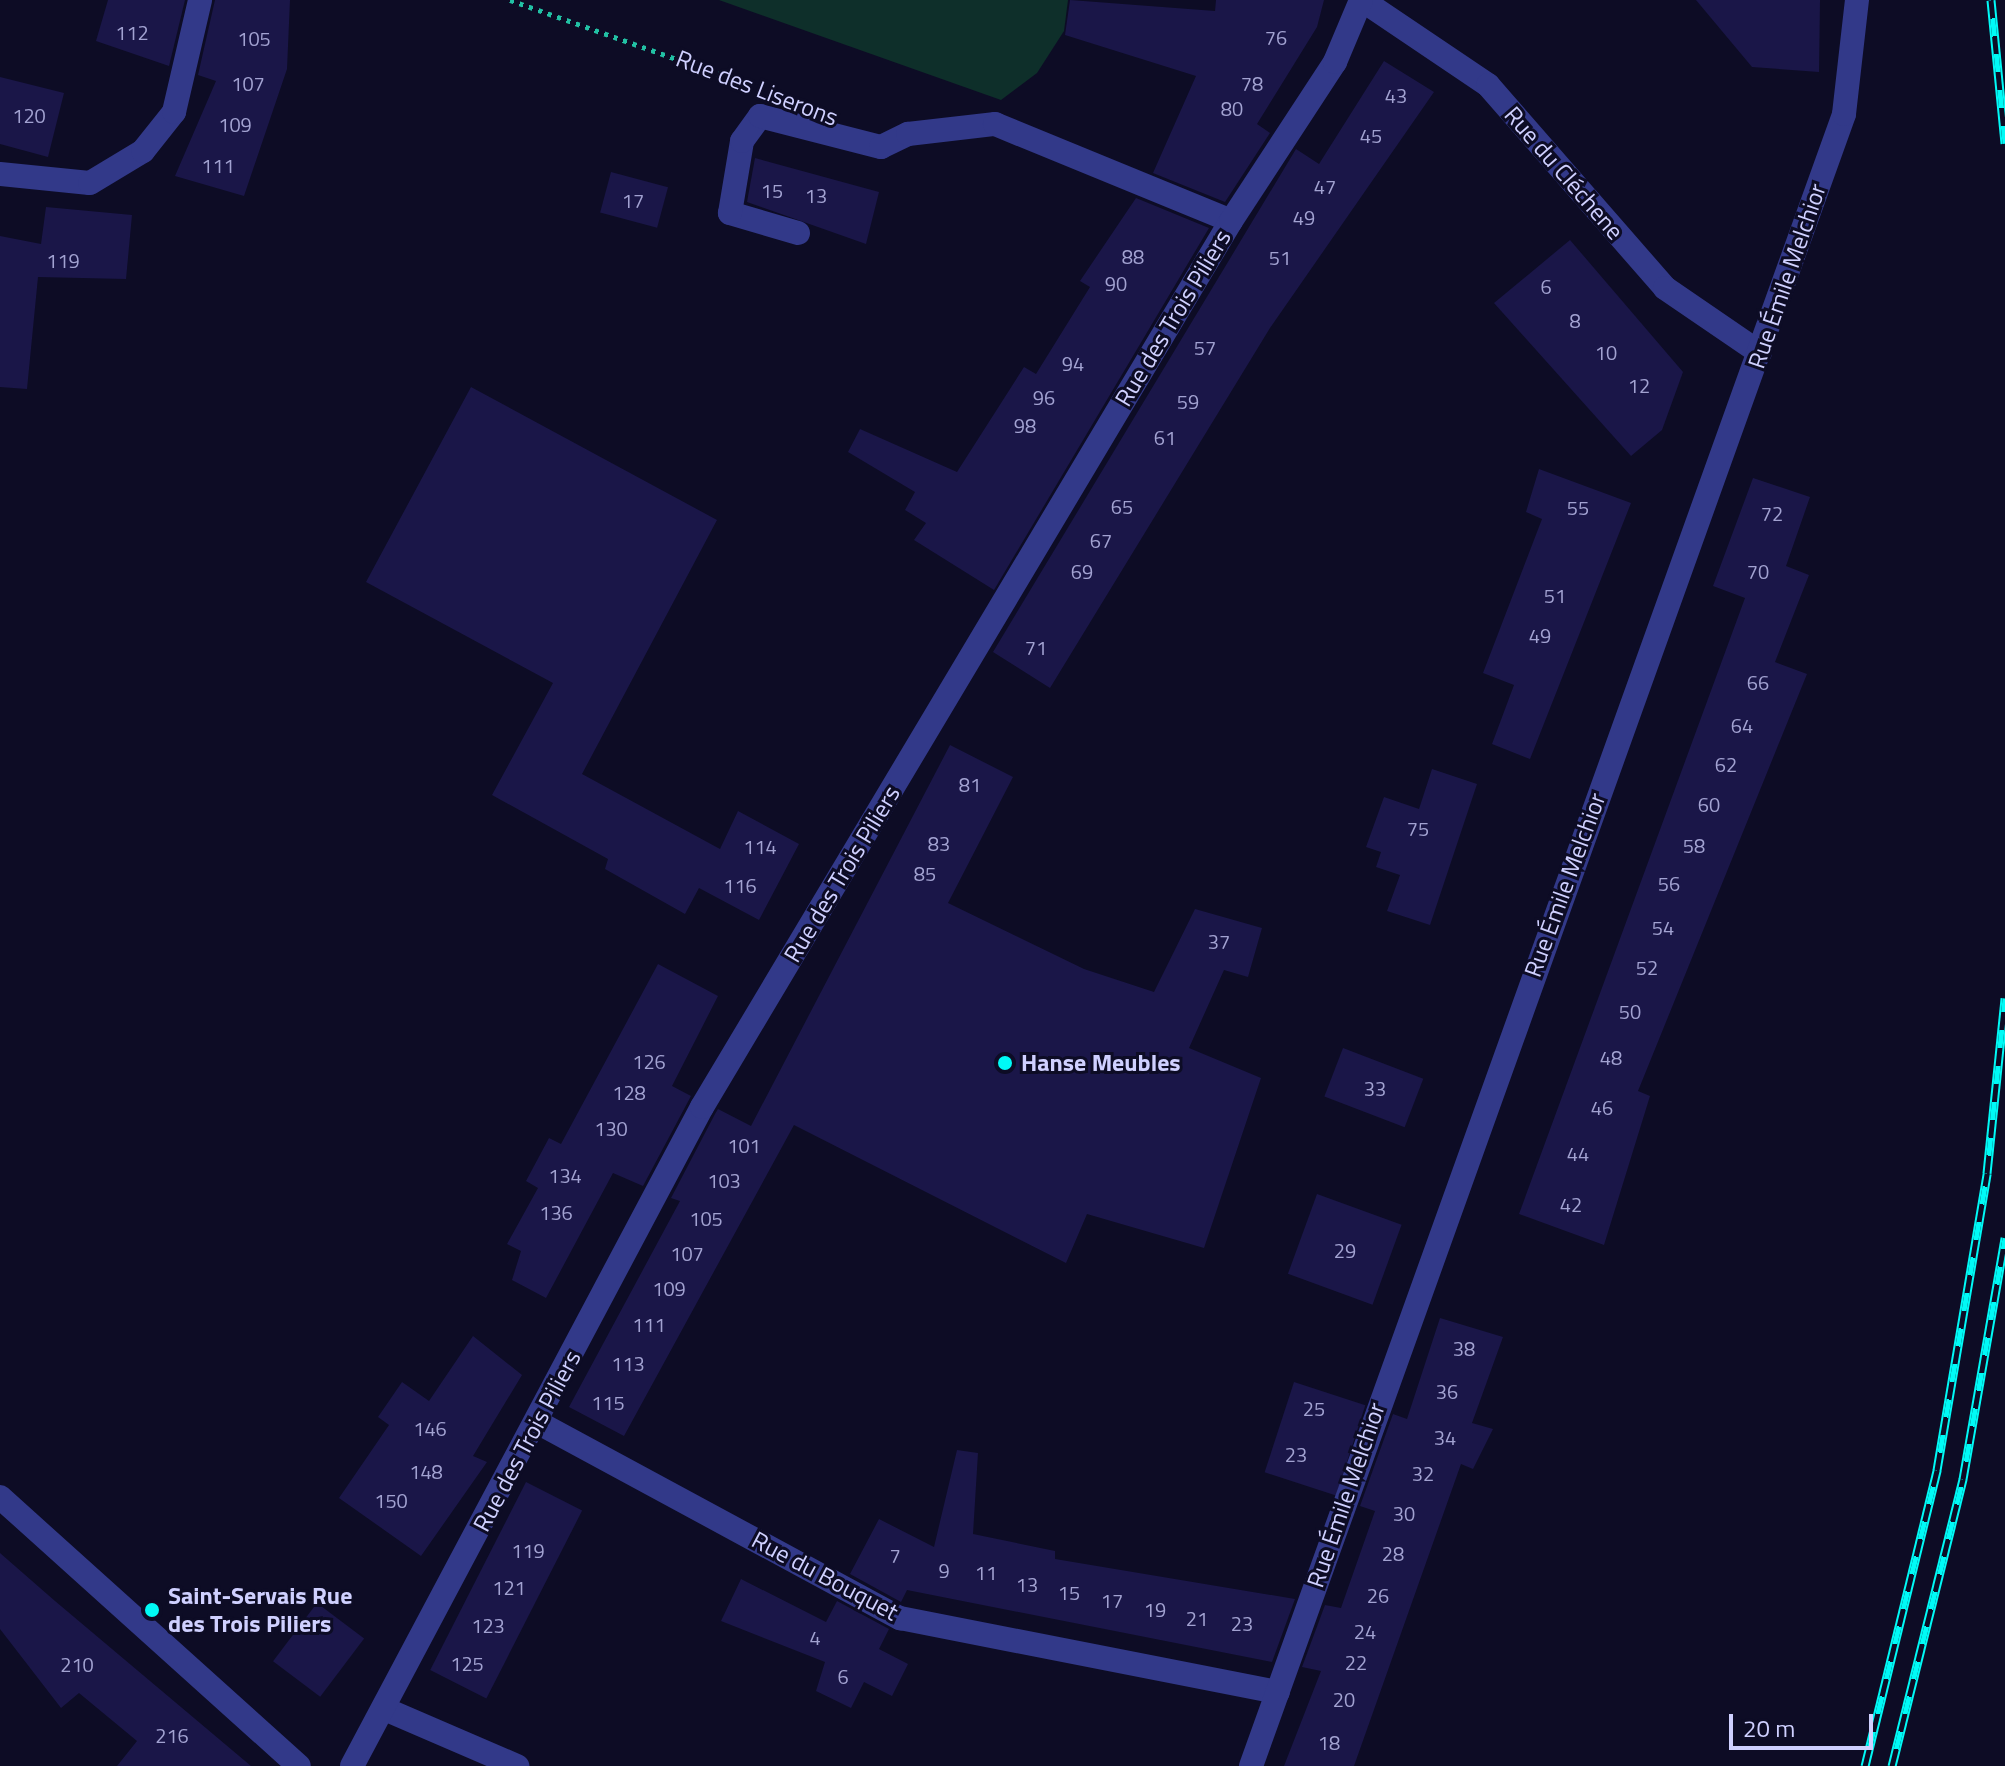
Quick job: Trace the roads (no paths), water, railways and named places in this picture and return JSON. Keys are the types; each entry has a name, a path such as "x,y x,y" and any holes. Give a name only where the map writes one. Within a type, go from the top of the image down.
{"street":[{"path":"0,174 90,183 143,151 174,112 200,0"},
{"name":"Rue des Trois Piliers","path":"352,1766 387,1710 702,1107 1231,221 1335,62 1361,0"},
{"name":"Rue du Cléchene","path":"1361,0 1488,85 1665,288 1760,353"},
{"name":"Rue Émile Melchior","path":"1251,1766 1421,1277 1760,353 1844,114 1857,0"},
{"path":"798,233 730,213 742,141 760,116 881,147 908,134 995,124 1231,221"},
{"name":"Rue du Bouquet","path":"537,1422 900,1618 1278,1692"},
{"path":"0,1497 299,1766"},
{"path":"387,1710 517,1766"}],"railway":[{"path":"1991,0 2005,143"},
{"path":"1865,1766 1937,1470 1987,1173 2005,998"},
{"path":"1892,1766 1963,1479 2005,1238"}],"place":[{"name":"Hanse Meubles","path":"1005,1063"},
{"name":"Saint-Servais Rue des Trois Piliers","path":"152,1610"}]}
